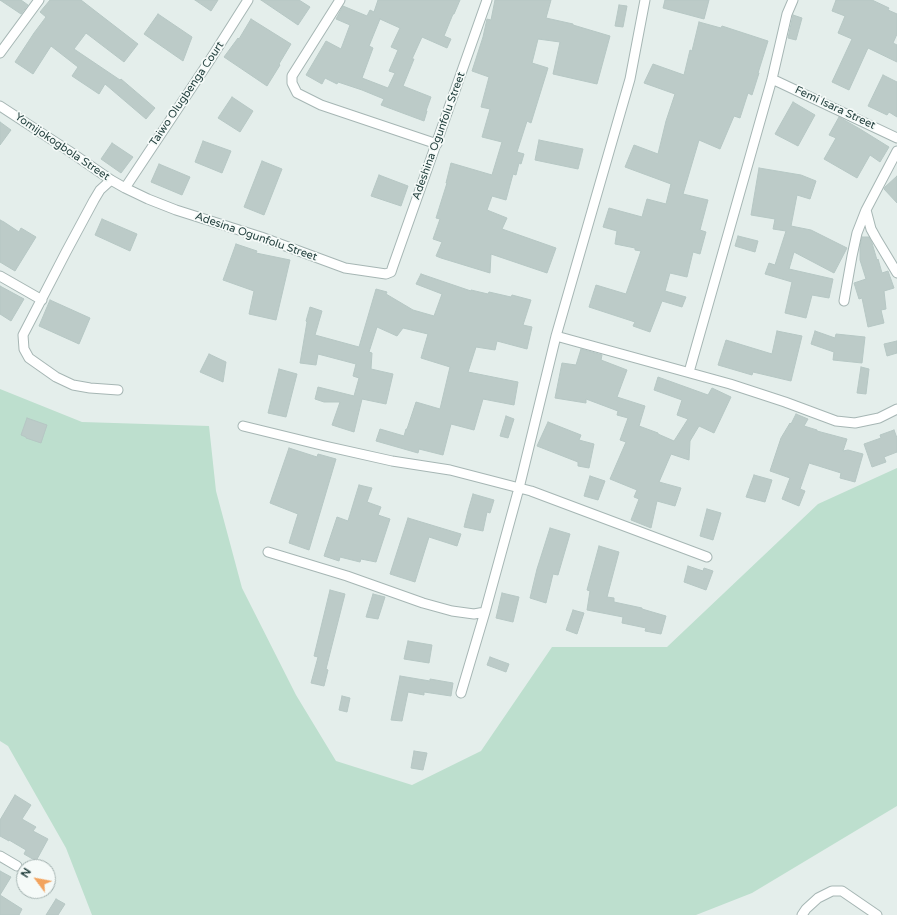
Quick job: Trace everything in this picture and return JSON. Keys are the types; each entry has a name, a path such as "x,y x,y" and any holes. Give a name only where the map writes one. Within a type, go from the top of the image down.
{"street":[{"path":"0,53 39,0"},
{"name":"Taiwo Olugbenga Court","path":"124,188 248,0"},
{"path":"340,0 292,76 292,83 298,93 321,105 437,144"},
{"name":"Adeshina Ogunfolu Street","path":"391,272 487,0"},
{"path":"461,693 519,488 556,336 630,79 645,0"},
{"path":"689,372 772,79 787,14 793,0"},
{"name":"Femi Isara Street","path":"772,79 897,138"},
{"name":"Yomijokogbola Street","path":"0,106 124,188"},
{"path":"844,302 857,233 866,210 897,152"},
{"path":"111,180 100,190 66,252 24,335 24,348 29,358 56,377 73,385 118,390"},
{"name":"Adesina Ogunfolu Street","path":"124,188 176,210 261,237 345,268 386,274 391,272"},
{"path":"866,210 871,229 897,273"},
{"path":"0,276 42,300"},
{"path":"556,336 730,384 836,421 855,423 879,418 897,409"},
{"path":"243,426 392,461 450,470 531,491 707,557"},
{"path":"268,552 347,576 452,612 474,614 485,612"},
{"path":"0,856 16,865"},
{"path":"804,912 818,898 832,891 842,890 877,915"}],"green space":[{"path":"0,389 82,422 209,426 216,491 242,588 296,695 336,761 412,785 481,751 552,647 667,647 818,504 897,468 897,806 752,893 696,915 92,915 66,848 8,746 0,741"}],"building":[{"path":"0,0 21,0 28,5 21,14"},
{"path":"50,0 81,0 138,44 124,62 86,33 74,49 120,80 121,79 155,108 146,119 105,84 99,94 72,76 78,67 51,46 33,74 15,62 46,17 40,12"},
{"path":"195,0 218,0 211,11"},
{"path":"261,0 299,0 310,7 298,25"},
{"path":"378,0 460,0 444,36 451,39 447,48 422,37 412,59 414,59 403,86 431,97 424,121 381,105 384,99 362,90 338,82 337,84 325,78 322,84 306,75 326,41 341,49 350,25 336,19 343,6 367,16 370,10 374,12","holes":["380,19 400,28 391,47 398,50 389,71 395,73 388,88 362,78 373,48 369,46"]},
{"path":"495,0 551,0 546,18 573,24 610,36 597,84 553,74 560,42 538,39 532,63 548,68 531,123 527,121 517,152 524,154 521,164 519,163 516,175 513,174 506,200 492,196 487,210 507,218 502,229 556,248 547,273 491,254 490,273 436,256 442,242 433,239 440,219 436,218 447,183 451,163 492,175 502,142 482,137 490,109 481,107 489,77 472,71 487,19 491,20"},
{"path":"665,0 709,0 704,19 663,8"},
{"path":"836,0 872,0 889,8 888,10 897,14 897,34 893,43 897,45 897,62 868,48 849,90 832,82 852,39 838,33 845,16 832,11"},
{"path":"619,5 627,6 623,27 615,26"},
{"path":"158,14 192,37 183,61 144,34"},
{"path":"793,15 802,18 796,40 788,38"},
{"path":"251,19 291,44 267,86 224,57 238,38 239,39"},
{"path":"699,22 721,28 722,26 768,41 752,95 748,93 740,118 734,116 720,149 699,140 683,194 708,200 700,230 706,232 700,254 693,252 687,277 670,273 665,291 686,297 682,307 662,301 650,332 633,326 635,322 589,307 596,285 626,294 641,251 635,250 635,248 615,244 617,231 603,227 609,208 642,217 647,199 666,204 671,184 625,167 634,145 658,154 666,121 675,94 644,83 653,64 684,75"},
{"path":"883,75 897,82 897,117 889,112 887,115 868,106"},
{"path":"232,97 253,111 240,132 218,118"},
{"path":"793,102 815,115 798,146 775,134"},
{"path":"839,117 889,147 880,162 870,155 857,178 824,159 836,138 829,135"},
{"path":"0,122 11,130 0,145"},
{"path":"539,140 583,149 578,169 535,160"},
{"path":"203,141 231,151 222,173 195,162"},
{"path":"112,143 133,157 121,173 101,159"},
{"path":"262,161 282,169 264,215 244,207"},
{"path":"159,164 190,177 182,195 151,182"},
{"path":"759,168 801,175 816,181 810,199 797,195 791,226 811,230 847,248 834,273 794,252 789,269 833,279 829,298 812,295 806,318 785,313 792,282 765,274 769,263 775,265 786,231 773,229 775,219 751,215"},
{"path":"379,175 408,186 401,206 371,196"},
{"path":"897,176 897,203 884,189"},
{"path":"102,219 137,234 130,251 95,235"},
{"path":"0,220 19,232 21,228 36,237 15,271 0,262"},
{"path":"738,236 758,241 755,252 735,246"},
{"path":"862,237 869,237 882,273 888,271 894,288 884,291 886,309 881,310 884,323 868,327 862,298 859,299 854,283 866,279 860,260 860,246"},
{"path":"236,244 257,251 256,253 290,260 276,320 249,314 254,291 223,280"},
{"path":"421,274 471,291 488,294 489,292 511,297 512,295 531,300 523,325 532,327 527,349 497,341 495,350 476,347 468,372 518,382 514,405 483,399 474,430 451,424 443,455 419,449 418,453 376,441 380,429 404,436 416,402 440,409 450,367 421,358 428,334 403,328 397,336 377,327 369,352 372,353 371,369 393,374 386,404 362,399 354,432 332,425 340,402 324,402 315,399 318,387 354,396 359,378 353,376 356,364 318,354 316,365 300,363 306,321 310,307 322,311 315,335 359,347 376,289 387,292 386,294 413,310 434,316 442,294 416,284"},
{"path":"0,286 24,299 11,321 0,314"},
{"path":"50,300 90,318 79,344 39,326"},
{"path":"777,331 802,336 791,381 753,372 752,375 718,365 726,340 772,354"},
{"path":"815,331 835,338 836,334 865,337 862,363 833,360 834,352 811,344"},
{"path":"897,341 897,353 887,356 884,344"},
{"path":"581,349 602,355 601,360 627,370 617,397 645,406 639,426 674,441 688,419 677,415 682,400 654,390 658,377 708,395 712,388 731,397 714,433 699,426 690,441 689,460 671,454 659,482 681,488 675,506 657,501 651,528 631,520 639,499 634,497 637,490 610,479 626,442 620,440 628,418 617,415 618,411 586,399 586,403 555,398 562,363 576,365"},
{"path":"209,354 226,362 223,382 200,372"},
{"path":"861,367 869,369 866,394 857,393"},
{"path":"279,369 297,374 286,417 268,413"},
{"path":"796,414 808,419 804,426 847,439 843,451 848,450 863,454 855,482 840,478 841,473 809,463 800,489 805,491 799,506 782,499 790,478 770,471 781,438"},
{"path":"506,416 514,419 508,438 500,436"},
{"path":"27,418 47,425 41,443 21,435"},
{"path":"548,422 581,435 579,440 594,444 589,468 578,466 578,462 537,446"},
{"path":"894,430 897,438 897,452 884,457 886,462 872,467 864,444 881,438 880,435"},
{"path":"289,448 317,457 318,454 336,459 309,550 289,543 298,514 270,503"},
{"path":"754,475 772,480 765,502 746,497"},
{"path":"590,476 605,481 598,500 584,496"},
{"path":"359,485 372,488 367,502 381,507 378,515 390,519 376,562 361,559 360,562 340,557 339,561 324,556 337,517 348,521"},
{"path":"473,494 494,500 490,513 487,512 483,531 464,527"},
{"path":"707,509 721,513 713,540 700,536"},
{"path":"408,518 461,534 457,546 429,537 415,582 390,574"},
{"path":"550,528 570,534 558,575 553,574 546,603 530,598 537,569"},
{"path":"599,546 619,552 607,597 614,598 614,602 642,608 666,616 661,634 645,631 646,628 622,623 623,617 587,610 590,591 587,590"},
{"path":"688,566 703,571 704,568 713,571 706,590 684,582"},
{"path":"330,590 345,594 326,669 328,670 324,686 311,683 318,657 314,656"},
{"path":"502,593 519,597 513,622 496,618"},
{"path":"373,594 385,597 378,619 366,617"},
{"path":"573,610 584,613 577,634 566,630"},
{"path":"408,641 432,645 429,663 404,659"},
{"path":"490,657 509,664 506,672 487,665"},
{"path":"400,676 453,683 451,696 424,692 424,695 408,692 402,721 391,720"},
{"path":"342,696 350,698 347,712 339,710"},
{"path":"414,751 427,753 423,770 411,768"},
{"path":"15,795 31,805 22,819 36,827 33,831 48,839 37,859 33,859 24,854 26,850 0,836 0,820"},
{"path":"0,871 11,877 0,895"},
{"path":"0,895 22,909 19,915 0,915"},
{"path":"56,899 65,904 58,915 46,915"}]}
